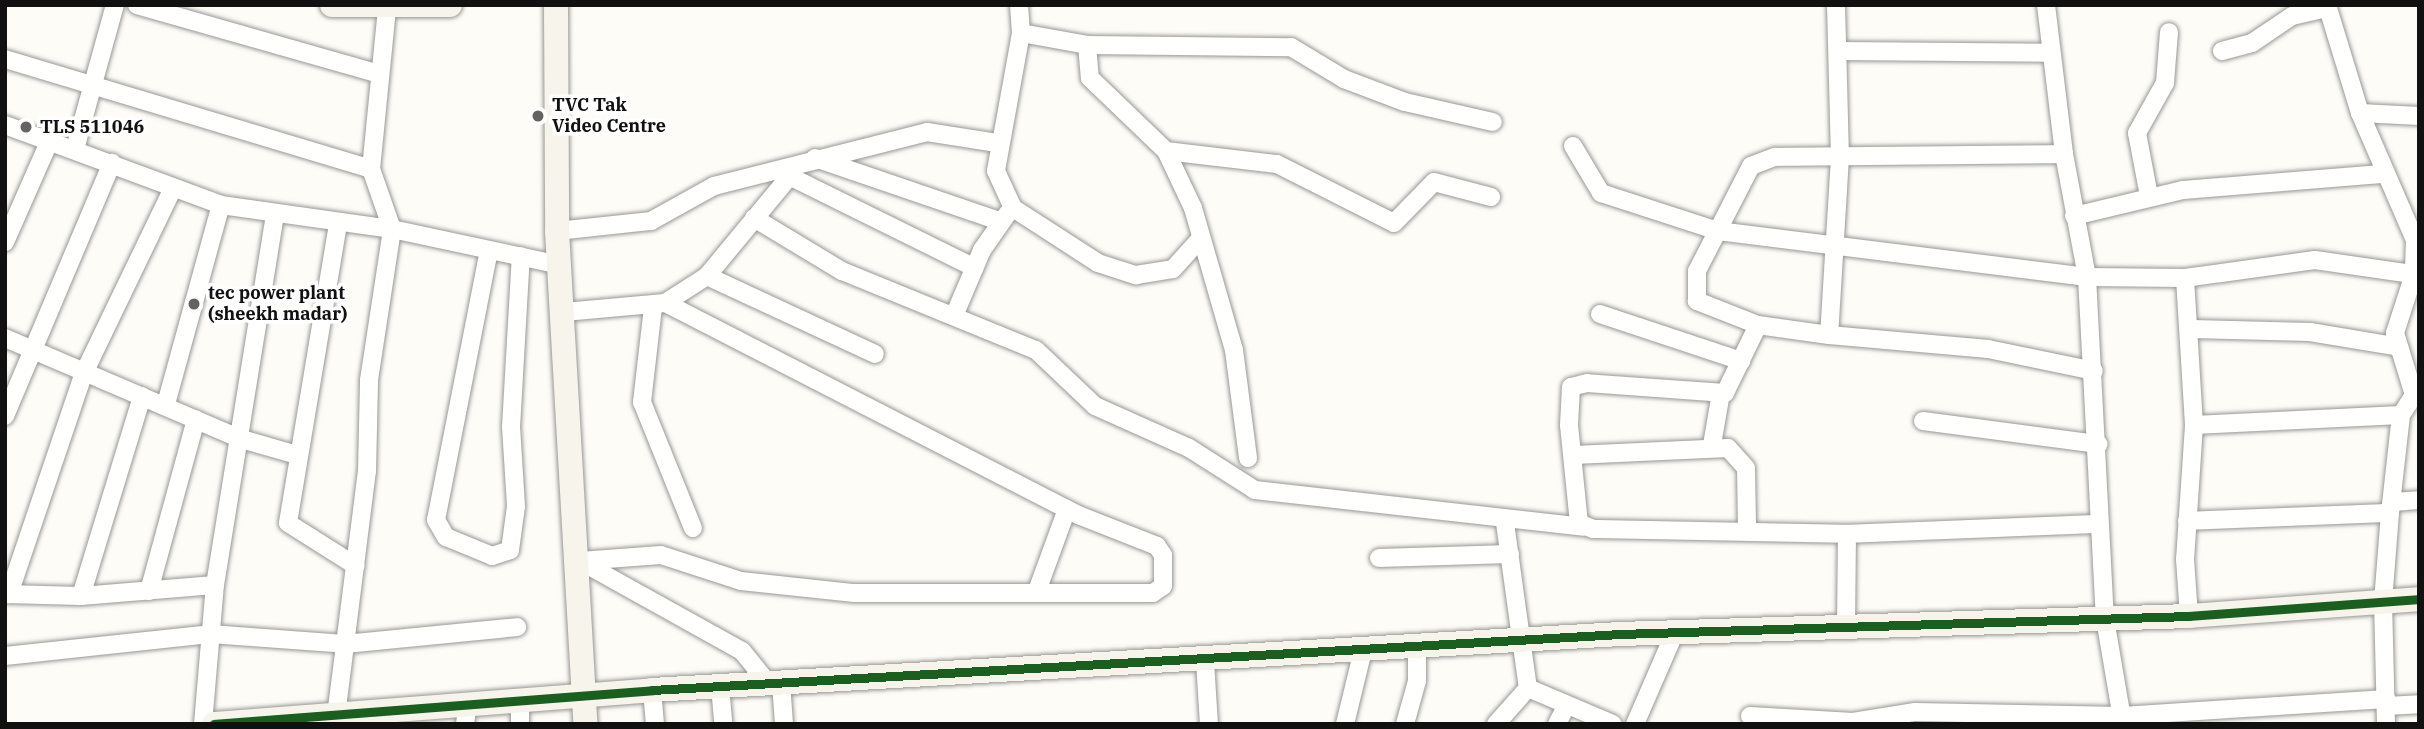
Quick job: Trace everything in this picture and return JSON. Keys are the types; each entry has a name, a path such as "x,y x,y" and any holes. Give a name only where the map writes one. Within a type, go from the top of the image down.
{"street":[{"path":"75,149 115,5"},
{"path":"137,5 376,73"},
{"path":"332,5 387,8 450,5"},
{"path":"555,5 557,231 580,561 586,724"},
{"path":"1019,5 1020,33 997,142 996,171 1013,208 1098,263 1136,275 1173,269 1202,238"},
{"path":"1829,335 1840,157 1836,5"},
{"path":"2046,5 2064,154 2087,277 2098,444 2099,524 2105,619 2122,720"},
{"path":"2222,51 2252,43 2292,16 2328,6 2360,113 2384,174 2416,233 2416,274 2400,303 2395,346 2412,376 2410,409 2391,507 2384,601 2386,710"},
{"path":"336,716 356,566 369,380 392,229 371,170 376,73 387,8"},
{"path":"2149,196 2137,133 2165,83 2169,32"},
{"path":"1020,33 1087,45 1291,47 1344,79 1392,98 1493,122"},
{"path":"1087,45 1090,78 1166,152 1202,238 1234,350 1248,458"},
{"path":"1839,51 2050,53"},
{"path":"5,59 371,170"},
{"path":"2360,113 2419,116"},
{"path":"5,125 221,205 275,216 392,229 560,265"},
{"path":"557,231 651,221 714,187 782,173 815,158 927,132 997,142"},
{"path":"5,242 50,140"},
{"path":"1573,146 1601,193 1718,231 1836,243 2087,277 2185,278 2315,260 2416,274"},
{"path":"1166,152 1277,164 1394,223 1434,182 1491,197"},
{"path":"2064,154 1767,158 1751,166 1694,280 1697,301 1758,326 1988,349 2094,371"},
{"path":"815,158 999,221"},
{"path":"5,416 112,163"},
{"path":"564,312 659,305 707,276 754,218 782,173"},
{"path":"782,173 975,268"},
{"path":"2074,216 2149,196 2384,174"},
{"path":"173,188 83,375 7,594 82,596 215,585"},
{"path":"166,404 221,205"},
{"path":"954,316 999,221 1013,208"},
{"path":"203,724 215,585 275,216"},
{"path":"754,218 842,271 1037,350 1095,406 1189,448 1255,490 1505,523 1584,527 1747,527 1847,534 2099,524"},
{"path":"338,224 296,455 290,526 356,566"},
{"path":"489,250 436,520 446,537 492,556 510,550 516,506 511,427 521,256"},
{"path":"707,276 875,355"},
{"path":"2185,278 2192,329 2194,425 2187,521 2189,616"},
{"path":"580,561 661,555 741,581 854,593 1153,593 1163,586 1163,555 1157,546 1067,509 659,305"},
{"path":"659,305 642,402 693,528"},
{"path":"1600,314 1741,361"},
{"path":"1584,527 1576,517 1574,455 1568,400 1575,385 1721,393 1729,390 1758,326"},
{"path":"2192,329 2310,332 2395,346"},
{"path":"5,338 83,375 166,404 238,438 296,455"},
{"path":"1712,445 1721,393"},
{"path":"82,596 142,396"},
{"path":"2194,425 2410,409"},
{"path":"149,591 195,419"},
{"path":"1923,421 2098,444"},
{"path":"1574,455 1712,445 1742,458 1747,527"},
{"path":"2187,521 2391,507 2419,500"},
{"path":"1037,591 1067,509"},
{"path":"1505,523 1524,639 1528,688 1561,716 1613,724"},
{"path":"1846,629 1847,534"},
{"path":"1379,558 1510,554"},
{"path":"580,561 742,651 775,683 784,724"},
{"path":"214,724 300,722 336,716 466,716 520,712 584,695 652,690 1205,661 1524,639 2189,616 2419,599"},
{"path":"5,656 210,634 345,644 517,627"},
{"path":"1635,724 1675,632"},
{"path":"1405,724 1417,681 1417,646"},
{"path":"1345,724 1363,650"},
{"path":"1205,661 1209,724"},
{"path":"720,686 723,724"},
{"path":"1496,724 1528,688"},
{"path":"652,690 655,724"},
{"path":"1750,716 1853,723 1915,712 2122,720 2386,710 2419,704"}],"cycle path":[{"path":"214,724 652,690 1620,634 2189,616 2419,599"}],"place":[{"name":"TVC Tak Video Centre","path":"538,116"},
{"name":"TLS 511046","path":"26,127"},
{"name":"tec power plant (sheekh madar)","path":"194,304"}]}
